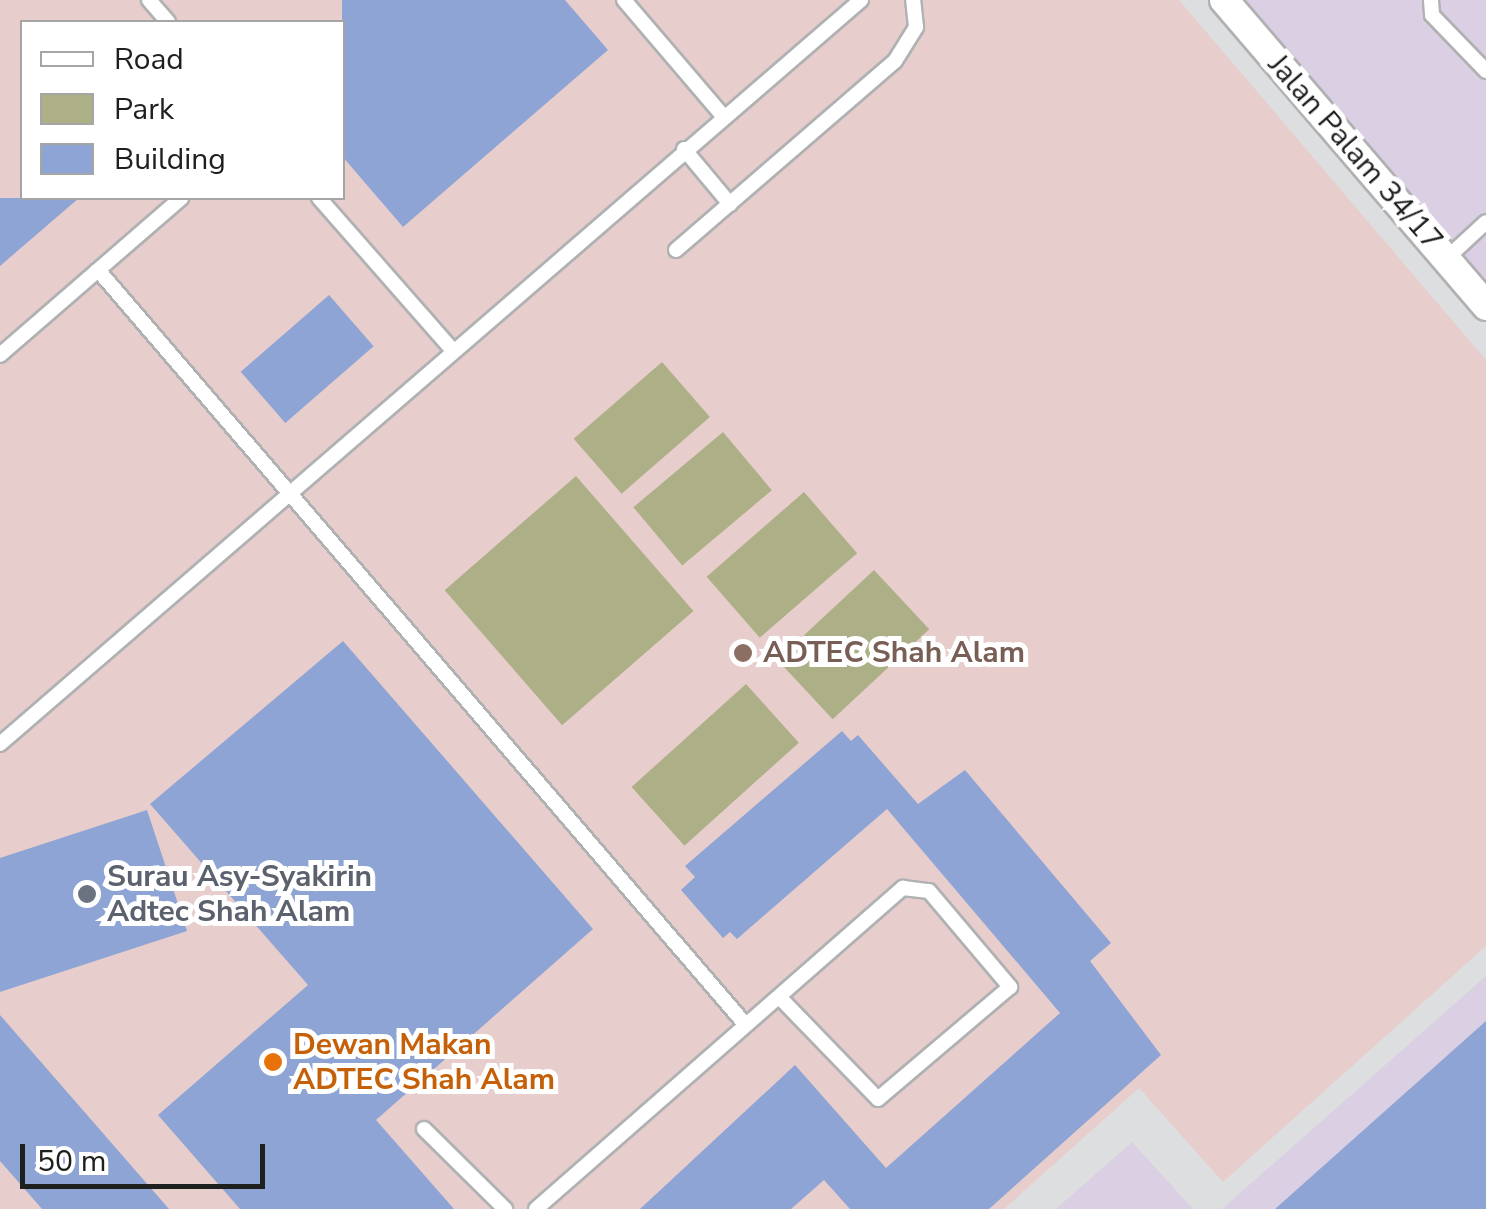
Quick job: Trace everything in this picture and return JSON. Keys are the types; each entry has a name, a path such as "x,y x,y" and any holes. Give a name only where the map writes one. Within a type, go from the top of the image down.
{"street":[{"name":"Jalan Palam 34/17","path":"1224,0 1486,306"}],"lane":[{"path":"149,0 166,20"},
{"path":"624,0 723,116"},
{"path":"0,744 451,348 861,0"},
{"path":"676,250 910,46 913,0"},
{"path":"1430,0 1432,15 1486,71"},
{"path":"684,149 730,204"},
{"path":"0,355 179,200"},
{"path":"321,200 451,348"},
{"path":"1446,259 1486,222"},
{"path":"98,270 744,1024"},
{"path":"536,1209 744,1024 916,884 1010,987 878,1099 780,998"},
{"path":"424,1129 505,1209"}],"shaded area":[{"name":"ADTEC Shah Alam","path":"0,0 1179,0 1486,360 1486,946 1223,1182 1139,1088 1004,1209 0,1209"},
{"path":"1239,0 1486,0 1486,285 1465,260"},
{"path":"1486,976 1486,1209 1222,1209"},
{"path":"1132,1142 1193,1209 1056,1209"}],"green space":[{"path":"662,362 710,417 622,494 574,439"},
{"path":"723,432 772,490 682,565 633,507"},
{"path":"576,476 693,611 562,725 445,590"},
{"path":"804,492 857,553 760,638 707,577"},
{"path":"874,570 929,629 833,719 777,660"},
{"path":"746,684 799,743 684,846 632,787"}],"building":[{"path":"342,0 565,0 608,50 403,227 345,159"},
{"path":"0,198 77,200 0,266"},
{"path":"329,295 374,346 285,423 241,372"},
{"path":"343,641 593,929 376,1120 454,1209 240,1209 158,1115 308,985 150,804"},
{"path":"842,731 851,741 858,735 918,804 965,770 1111,943 1090,961 1161,1055 989,1209 850,1209 824,1180 791,1209 640,1209 795,1065 886,1168 1060,1013 887,809 737,939 730,932 723,938 681,890 695,877 685,866"},
{"name":"Surau Asy-Syakirin Adtec Shah Alam","path":"147,810 187,931 0,992 0,858"},
{"path":"0,1015 169,1209 42,1209 0,1161"},
{"path":"1486,1021 1486,1209 1275,1209"}],"place":[{"name":"ADTEC Shah Alam","path":"743,653"},
{"name":"Surau Asy-Syakirin Adtec Shah Alam","path":"87,894"},
{"name":"Dewan Makan ADTEC Shah Alam","path":"273,1062"}]}
